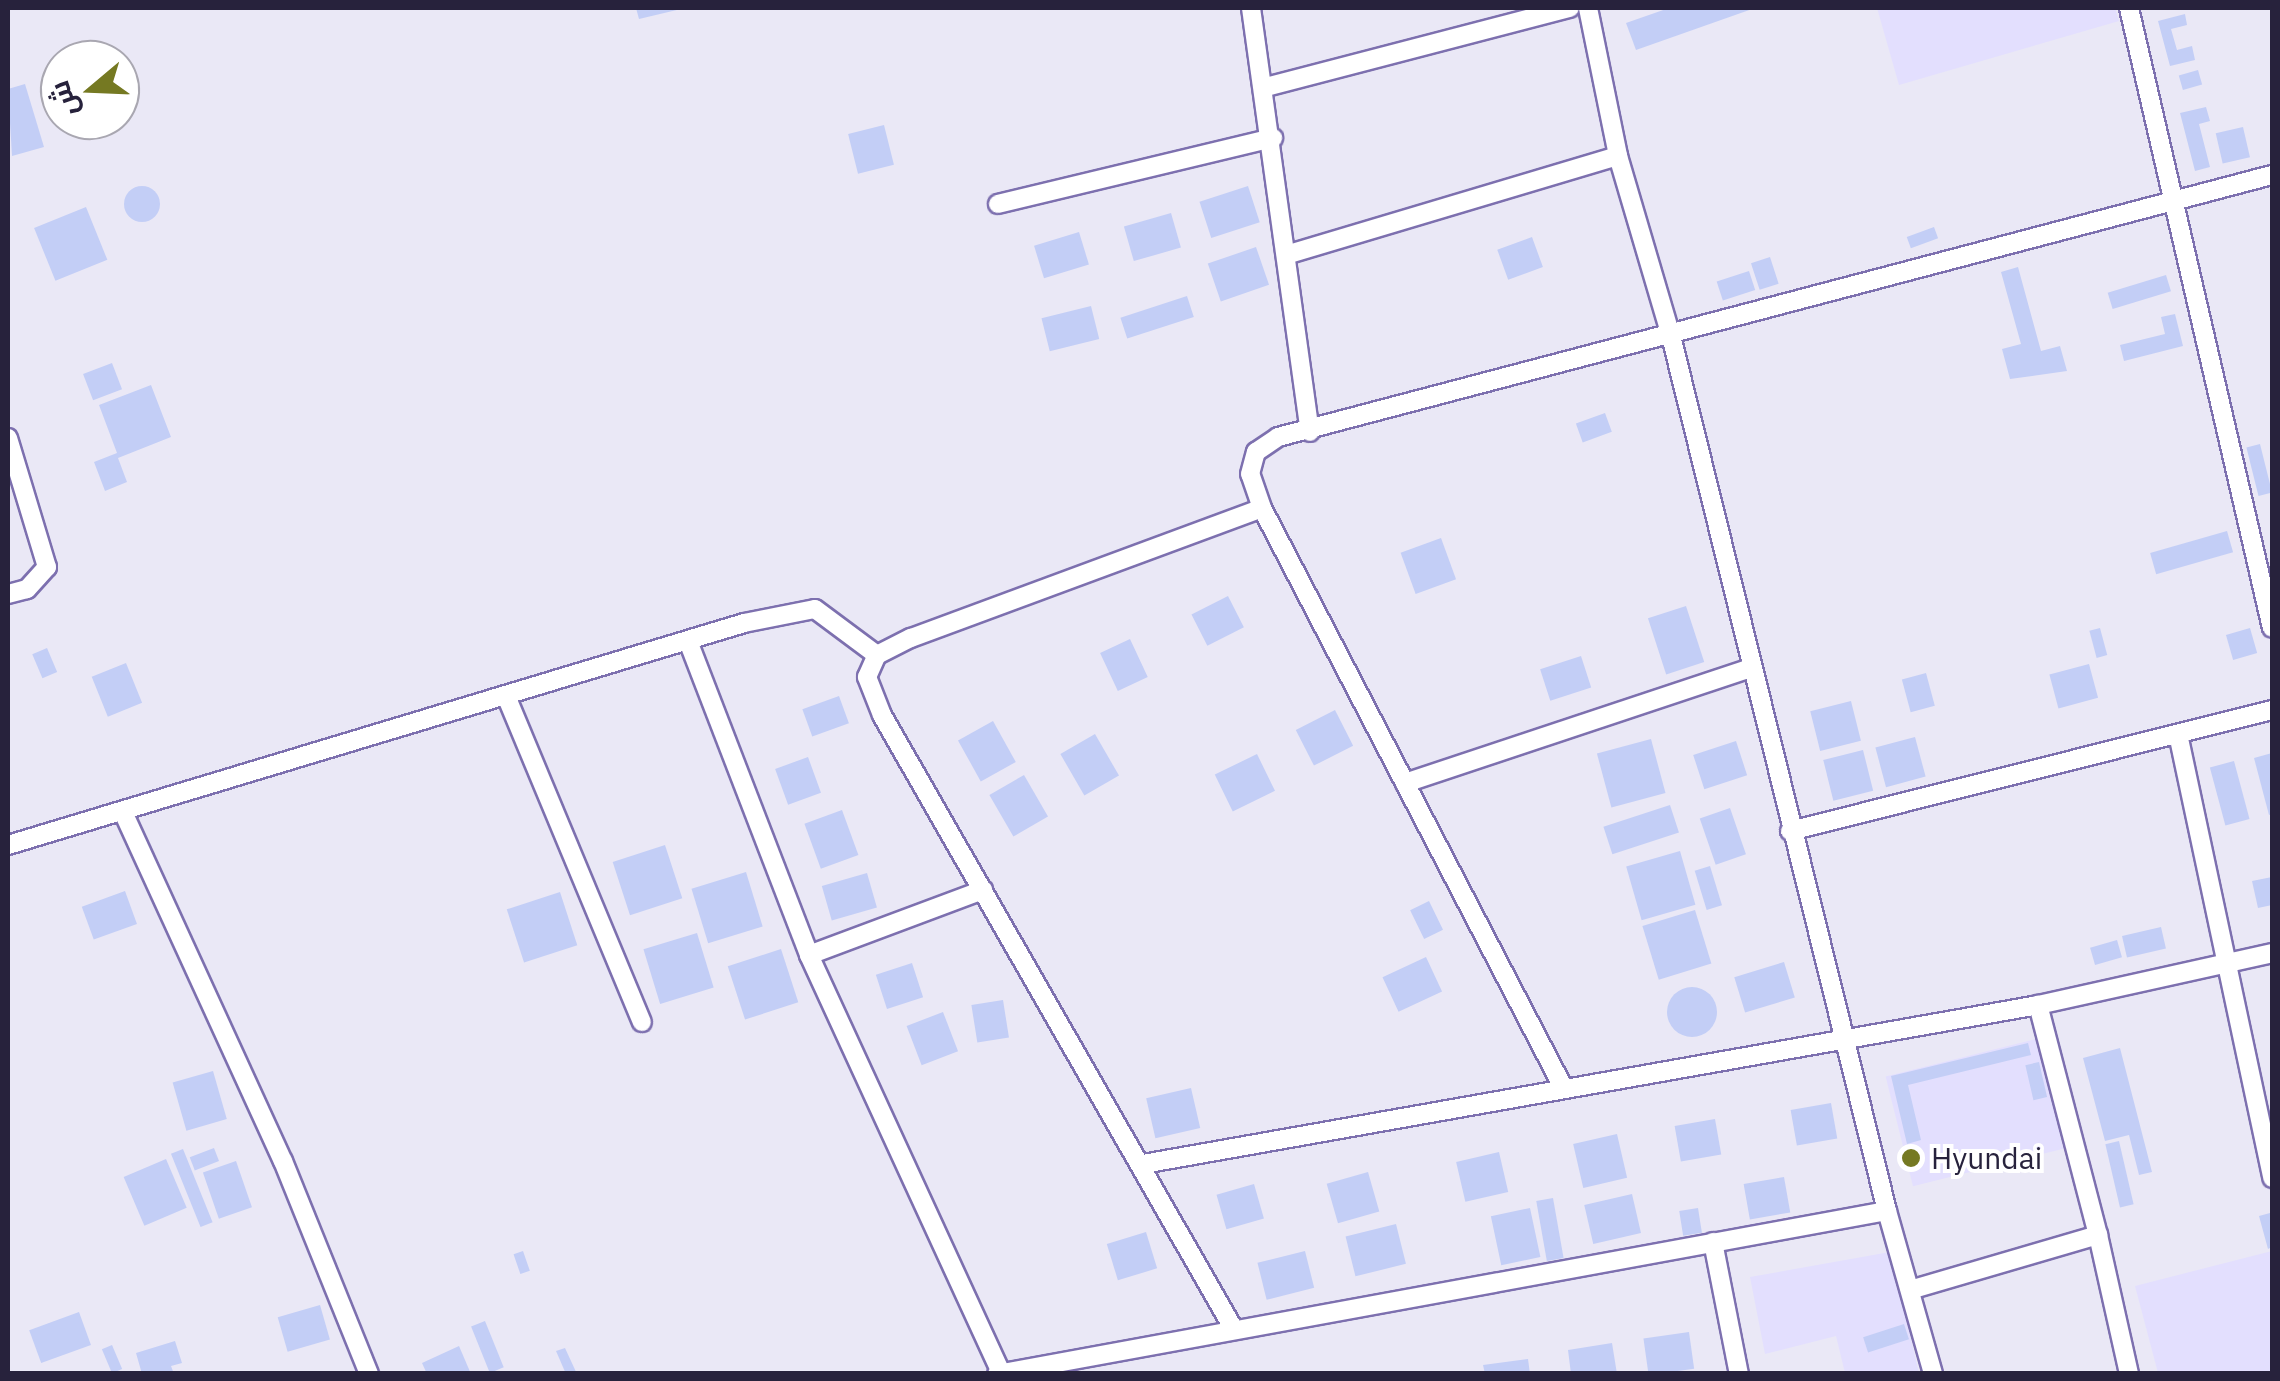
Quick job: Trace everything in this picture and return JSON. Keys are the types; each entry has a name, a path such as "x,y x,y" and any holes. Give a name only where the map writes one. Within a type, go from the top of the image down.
{"street":[{"path":"1251,8 1266,87 1310,432"},
{"path":"1266,87 1570,8"},
{"path":"1588,8 1618,156 1671,336 1841,1035 1933,1374"},
{"path":"2129,8 2272,628"},
{"path":"998,204 1272,138"},
{"path":"1289,254 1618,156"},
{"path":"1563,1088 1262,508 1250,474 1256,452 1278,438 2272,174"},
{"path":"8,438 47,567 27,589 8,594"},
{"path":"1232,1326 1143,1164 882,715 867,677 877,655 1262,508"},
{"path":"8,845 688,641 814,610 877,655"},
{"path":"688,641 809,955 998,1372 1232,1326 1887,1211"},
{"path":"1405,782 1751,668"},
{"path":"507,698 642,1022"},
{"path":"1790,831 2272,710"},
{"path":"2178,734 2272,1178"},
{"path":"123,812 283,1161 369,1374"},
{"path":"809,955 984,890"},
{"path":"1143,1164 1841,1035 2038,1005 2272,953"},
{"path":"2038,1005 2098,1235 2129,1374"},
{"path":"1913,1289 2098,1235"},
{"path":"1713,1242 1739,1374"}],"shaded area":[{"path":"1877,8 2115,8 2119,21 1899,85"},
{"path":"2036,1039 2063,1149 1913,1186 1886,1076"},
{"path":"2272,1251 2272,1373 2158,1373 2135,1286"},
{"path":"1890,1252 1919,1373 1845,1373 1836,1336 1765,1354 1750,1277"}],"building":[{"path":"636,8 681,8 681,9 639,19"},
{"path":"1669,8 1755,8 1636,50 1626,23"},
{"path":"2185,14 2187,25 2171,29 2177,50 2192,46 2195,60 2170,66 2158,21"},
{"path":"2198,70 2202,84 2183,90 2179,76"},
{"path":"25,84 44,147 12,156 8,89"},
{"path":"2206,107 2210,121 2199,124 2210,167 2195,171 2180,113"},
{"path":"884,125 894,165 858,174 848,134"},
{"path":"2243,127 2250,157 2223,164 2216,133"},
{"path":"142,186 155,191 160,204 155,217 142,222 129,217 124,204 129,191"},
{"path":"1248,186 1260,222 1211,238 1199,202"},
{"path":"86,207 107,260 55,281 34,228"},
{"path":"1171,213 1181,248 1134,261 1124,227"},
{"path":"1934,227 1938,238 1911,248 1907,237"},
{"path":"1079,232 1089,265 1044,278 1034,246"},
{"path":"1532,237 1543,267 1508,280 1497,250"},
{"path":"1256,247 1269,285 1221,301 1208,264"},
{"path":"1770,257 1779,284 1760,290 1751,263"},
{"path":"2018,267 2041,351 2060,346 2067,371 2010,379 2002,349 2021,344 2001,272"},
{"path":"1749,271 1755,290 1723,301 1717,282"},
{"path":"2166,275 2171,291 2113,309 2108,293"},
{"path":"1187,296 1194,317 1127,339 1120,318"},
{"path":"1091,306 1099,339 1050,351 1042,318"},
{"path":"2175,314 2183,346 2124,361 2120,345 2165,334 2161,317"},
{"path":"112,363 122,389 93,400 83,374"},
{"path":"151,385 171,437 118,458 127,482 105,491 94,462 117,453 99,405"},
{"path":"1605,413 1612,432 1583,442 1576,424"},
{"path":"2260,444 2272,493 2259,496 2246,447"},
{"path":"2227,531 2233,552 2156,574 2150,553"},
{"path":"1441,538 1456,579 1416,594 1401,553"},
{"path":"1228,596 1244,627 1207,646 1191,615"},
{"path":"1686,606 1704,662 1666,674 1648,618"},
{"path":"2100,628 2107,655 2097,658 2089,631"},
{"path":"2250,628 2257,653 2233,660 2226,635"},
{"path":"1130,639 1148,677 1118,691 1100,653"},
{"path":"47,648 57,672 42,678 32,654"},
{"path":"1581,656 1591,687 1550,701 1540,669"},
{"path":"126,663 142,703 108,717 92,677"},
{"path":"2089,664 2098,698 2058,708 2049,675"},
{"path":"1926,673 1935,706 1911,712 1902,679"},
{"path":"839,696 849,723 812,737 802,709"},
{"path":"1851,701 1861,741 1820,751 1810,711"},
{"path":"1335,710 1353,746 1314,766 1296,730"},
{"path":"993,721 1016,762 981,781 958,740"},
{"path":"1095,734 1119,776 1084,796 1060,754"},
{"path":"1915,737 1926,777 1886,787 1875,748"},
{"path":"1651,739 1665,793 1611,808 1597,753"},
{"path":"1736,741 1747,775 1704,789 1693,755"},
{"path":"1863,750 1873,791 1833,801 1823,760"},
{"path":"2272,753 2272,814 2269,815 2254,758"},
{"path":"1257,754 1275,791 1233,811 1215,775"},
{"path":"808,757 821,793 788,805 775,769"},
{"path":"2234,761 2250,819 2225,825 2210,767"},
{"path":"1024,775 1048,817 1013,837 989,795"},
{"path":"1670,805 1679,833 1612,854 1603,827"},
{"path":"1730,808 1746,854 1716,865 1700,818"},
{"path":"842,810 858,855 821,869 804,824"},
{"path":"665,845 682,898 630,915 613,862"},
{"path":"1680,851 1695,905 1642,920 1626,866"},
{"path":"1710,866 1722,905 1707,910 1695,871"},
{"path":"746,872 763,927 708,943 691,889"},
{"path":"867,873 877,908 832,921 822,886"},
{"path":"2272,877 2272,905 2258,908 2252,881"},
{"path":"125,891 137,924 94,940 82,907"},
{"path":"560,892 577,945 524,963 507,909"},
{"path":"1429,901 1443,930 1424,939 1410,910"},
{"path":"1695,910 1711,964 1659,980 1642,926"},
{"path":"2161,927 2166,948 2127,957 2122,936"},
{"path":"697,933 714,988 660,1004 643,949"},
{"path":"2117,940 2122,957 2095,965 2090,948"},
{"path":"781,949 798,1002 745,1020 728,966"},
{"path":"1426,957 1442,991 1399,1012 1382,977"},
{"path":"1784,962 1795,997 1745,1013 1734,977"},
{"path":"912,963 923,997 887,1009 876,975"},
{"path":"1692,987 1710,994 1717,1012 1710,1030 1692,1037 1674,1030 1667,1012 1674,994"},
{"path":"1003,1000 1009,1038 977,1043 971,1005"},
{"path":"943,1012 958,1051 922,1065 907,1026"},
{"path":"2028,1043 2031,1055 1908,1085 1921,1140 1907,1144 1891,1076"},
{"path":"2120,1048 2152,1172 2139,1175 2129,1135 2105,1141 2083,1058"},
{"path":"2039,1062 2047,1097 2033,1100 2025,1065"},
{"path":"213,1071 227,1119 186,1131 173,1083"},
{"path":"1191,1088 1200,1128 1155,1138 1146,1098"},
{"path":"1831,1103 1837,1138 1797,1146 1791,1110"},
{"path":"1715,1119 1721,1154 1681,1162 1675,1126"},
{"path":"1617,1134 1627,1178 1583,1188 1573,1144"},
{"path":"2119,1141 2134,1204 2120,1207 2105,1144"},
{"path":"214,1148 219,1161 195,1170 190,1157"},
{"path":"183,1149 213,1222 201,1227 171,1154"},
{"path":"1499,1152 1508,1192 1465,1202 1456,1162"},
{"path":"166,1159 187,1208 144,1226 124,1177"},
{"path":"236,1161 252,1207 219,1219 203,1172"},
{"path":"1368,1172 1379,1211 1338,1223 1327,1184"},
{"path":"1784,1177 1790,1212 1750,1220 1744,1184"},
{"path":"1254,1184 1264,1219 1226,1229 1217,1195"},
{"path":"1632,1194 1641,1233 1593,1244 1584,1205"},
{"path":"1553,1198 1564,1258 1547,1261 1536,1201"},
{"path":"1530,1208 1540,1257 1501,1265 1491,1216"},
{"path":"1698,1208 1702,1233 1683,1236 1679,1211"},
{"path":"2270,1213 2272,1247 2268,1249 2259,1216"},
{"path":"1396,1224 1406,1264 1355,1276 1346,1237"},
{"path":"1146,1232 1157,1268 1118,1280 1107,1244"},
{"path":"523,1251 530,1271 520,1274 514,1254"},
{"path":"1305,1251 1314,1288 1267,1300 1257,1263"},
{"path":"320,1305 330,1340 288,1352 278,1317"},
{"path":"79,1312 91,1345 41,1363 29,1330"},
{"path":"485,1321 504,1367 490,1373 471,1327"},
{"path":"1904,1324 1909,1339 1868,1353 1863,1337"},
{"path":"1689,1332 1694,1369 1648,1374 1643,1338"},
{"path":"175,1341 182,1363 171,1366 174,1374 142,1374 136,1353"},
{"path":"1612,1343 1617,1374 1571,1374 1568,1350"},
{"path":"112,1345 122,1369 112,1373 102,1349"},
{"path":"459,1346 471,1374 427,1374 422,1363"},
{"path":"565,1348 577,1374 566,1374 556,1351"},
{"path":"1528,1359 1530,1374 1485,1374 1483,1365"}],"place":[{"name":"Hyundai","path":"1911,1158"}]}
